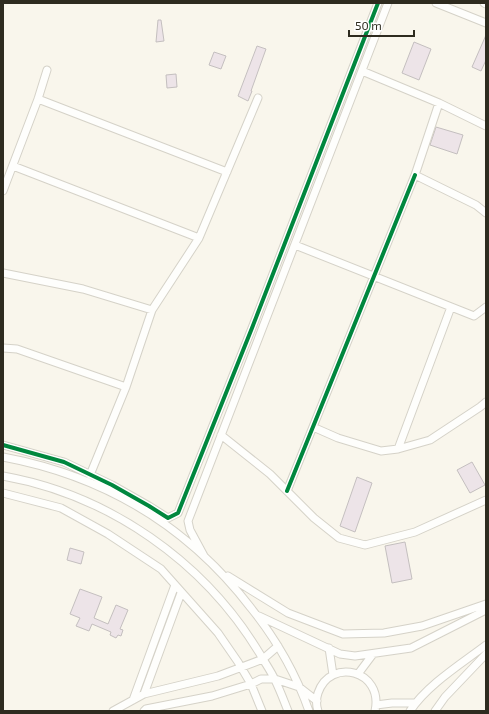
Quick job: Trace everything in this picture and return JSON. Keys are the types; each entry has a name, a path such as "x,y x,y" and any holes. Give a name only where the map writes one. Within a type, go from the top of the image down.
{"street":[{"path":"3,445 64,462 112,485 168,518 178,513 252,328 378,3"},
{"path":"204,556 190,530 188,521 388,3"},
{"path":"436,3 486,23"},
{"path":"3,191 48,70"},
{"path":"362,71 439,103 486,126"},
{"path":"90,475 126,386 152,310 199,238 258,98"},
{"path":"38,99 227,172"},
{"path":"287,492 416,175 439,103"},
{"path":"13,166 199,238"},
{"path":"416,175 476,206 486,213"},
{"path":"295,245 474,316 486,307"},
{"path":"3,273 83,289 152,310"},
{"path":"398,449 452,308"},
{"path":"3,348 17,349 126,386"},
{"path":"314,426 338,438 381,451 398,449 430,440 480,408 486,402"},
{"path":"221,435 270,474 314,518 339,538 365,545 415,532 486,500"},
{"path":"3,456 65,472 108,490 156,517 187,540 237,589 257,615 278,646 299,687 309,711"},
{"path":"3,476 58,490 101,508 141,531 184,563 211,589 241,625 275,679 288,711"},
{"path":"3,493 61,508 108,534 160,569 218,633 251,684 262,711"},
{"path":"221,572 288,613 344,634 384,633 422,626 486,604"},
{"path":"133,700 175,585"},
{"path":"144,694 182,592"},
{"path":"257,615 340,654 355,656 411,648 486,610"},
{"path":"410,711 415,703 432,686 486,645"},
{"path":"113,711 144,694 218,676 263,659 278,646"},
{"path":"329,648 333,675"},
{"path":"358,674 373,654"},
{"path":"435,711 445,697 486,656"},
{"path":"318,711 317,701 320,688 323,683 333,675 346,672 358,674 368,681 375,692 376,708 392,703 415,703"},
{"path":"144,711 146,709 164,708 212,696 261,680 275,679 299,687 317,701"}],"building":[{"path":"158,20 161,20 164,41 156,42"},
{"path":"486,35 486,60 481,71 472,67"},
{"path":"414,42 431,49 419,80 402,73"},
{"path":"257,46 266,49 248,101 238,96"},
{"path":"214,52 226,56 221,69 209,65"},
{"path":"176,74 177,87 167,88 166,75"},
{"path":"436,127 463,135 457,154 430,145"},
{"path":"472,462 485,485 470,493 457,470"},
{"path":"357,477 372,483 355,532 340,526"},
{"path":"405,542 412,579 392,583 385,546"},
{"path":"70,548 84,552 81,564 67,560"},
{"path":"80,589 102,597 94,618 108,624 116,605 128,610 120,629 123,630 121,636 118,635 116,638 110,635 111,632 92,624 89,631 76,626 80,618 70,614"}],"cycle path":[{"path":"3,445 64,462 112,485 168,518 178,513 252,328 378,3"},
{"path":"287,491 415,175"}]}
